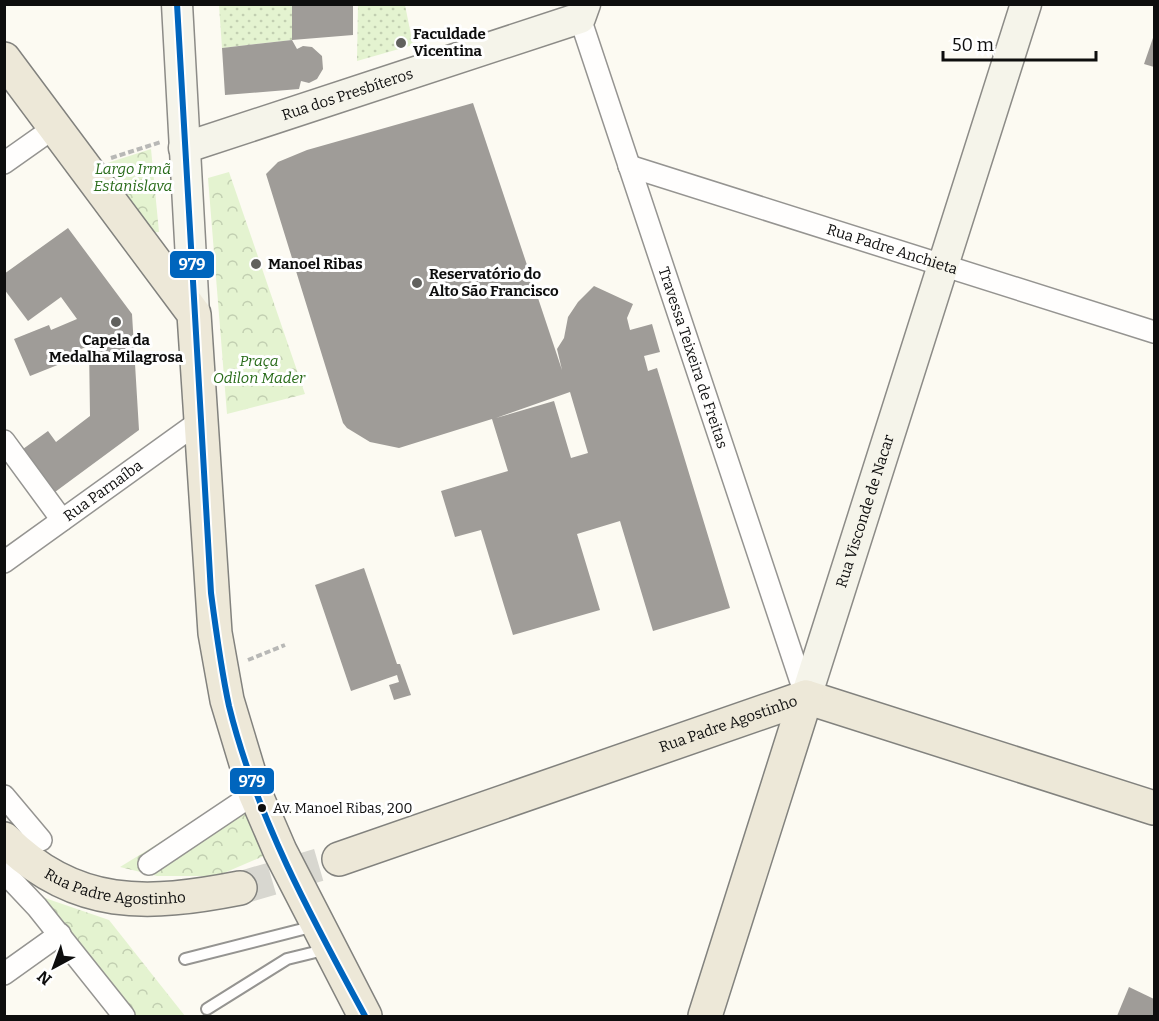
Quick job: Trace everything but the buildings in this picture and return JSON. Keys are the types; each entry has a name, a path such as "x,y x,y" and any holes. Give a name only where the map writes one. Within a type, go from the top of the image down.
{"main road":[{"path":"177,4 200,421 212,603 219,665 237,740 255,793 322,937 365,1017"},
{"name":"Rua Visconde de Nacar","path":"705,1017 1026,4"},
{"name":"Rua dos Presbíteros","path":"183,141 583,11"},
{"path":"4,59 194,314"},
{"name":"Rua Padre Agostinho","path":"339,859 806,697 1155,808"},
{"name":"Rua Padre Agostinho","path":"4,839 35,866 54,878 76,888 107,897 158,900 240,888"}],"street":[{"name":"Travessa Teixeira de Freitas","path":"583,11 629,166 806,697"},
{"path":"4,163 55,127"},
{"name":"Rua Padre Anchieta","path":"629,166 1155,332"},
{"name":"Rua Parnaíba","path":"4,562 200,421"},
{"path":"4,441 62,520"},
{"path":"149,864 255,793"},
{"path":"4,796 40,840"},
{"path":"4,872 60,934 124,1017"},
{"path":"4,974 60,934"}],"lane":[{"path":"185,959 322,937"},
{"path":"207,1009 322,937"}],"path":[{"path":"84,166 183,141"},
{"path":"248,660 285,645"}],"green space":[{"path":"219,5 292,5 292,40 222,48"},
{"path":"358,5 405,5 413,45 357,61"},
{"name":"Largo Irmã Estanislava","path":"151,149 159,232 151,233 98,166"},
{"name":"Praça Odilon Mader","path":"229,172 305,394 227,414 208,178"},
{"path":"245,790 273,852 217,876 157,876 120,867"},
{"path":"42,897 109,920 185,1016 135,1016"}],"tunnel":[{"path":"240,888 339,859"}],"transit line":[{"name":"979","path":"177,4 211,593 229,706 254,787 287,865 365,1016"}],"place":[{"name":"Faculdade Vicentina","path":"401,43"},
{"name":"Manoel Ribas","path":"256,264"},
{"name":"Reservatório do Alto São Francisco","path":"417,283"},
{"name":"Capela da Medalha Milagrosa","path":"116,322"},
{"name":"Av. Manoel Ribas, 200","path":"262,808"}]}
